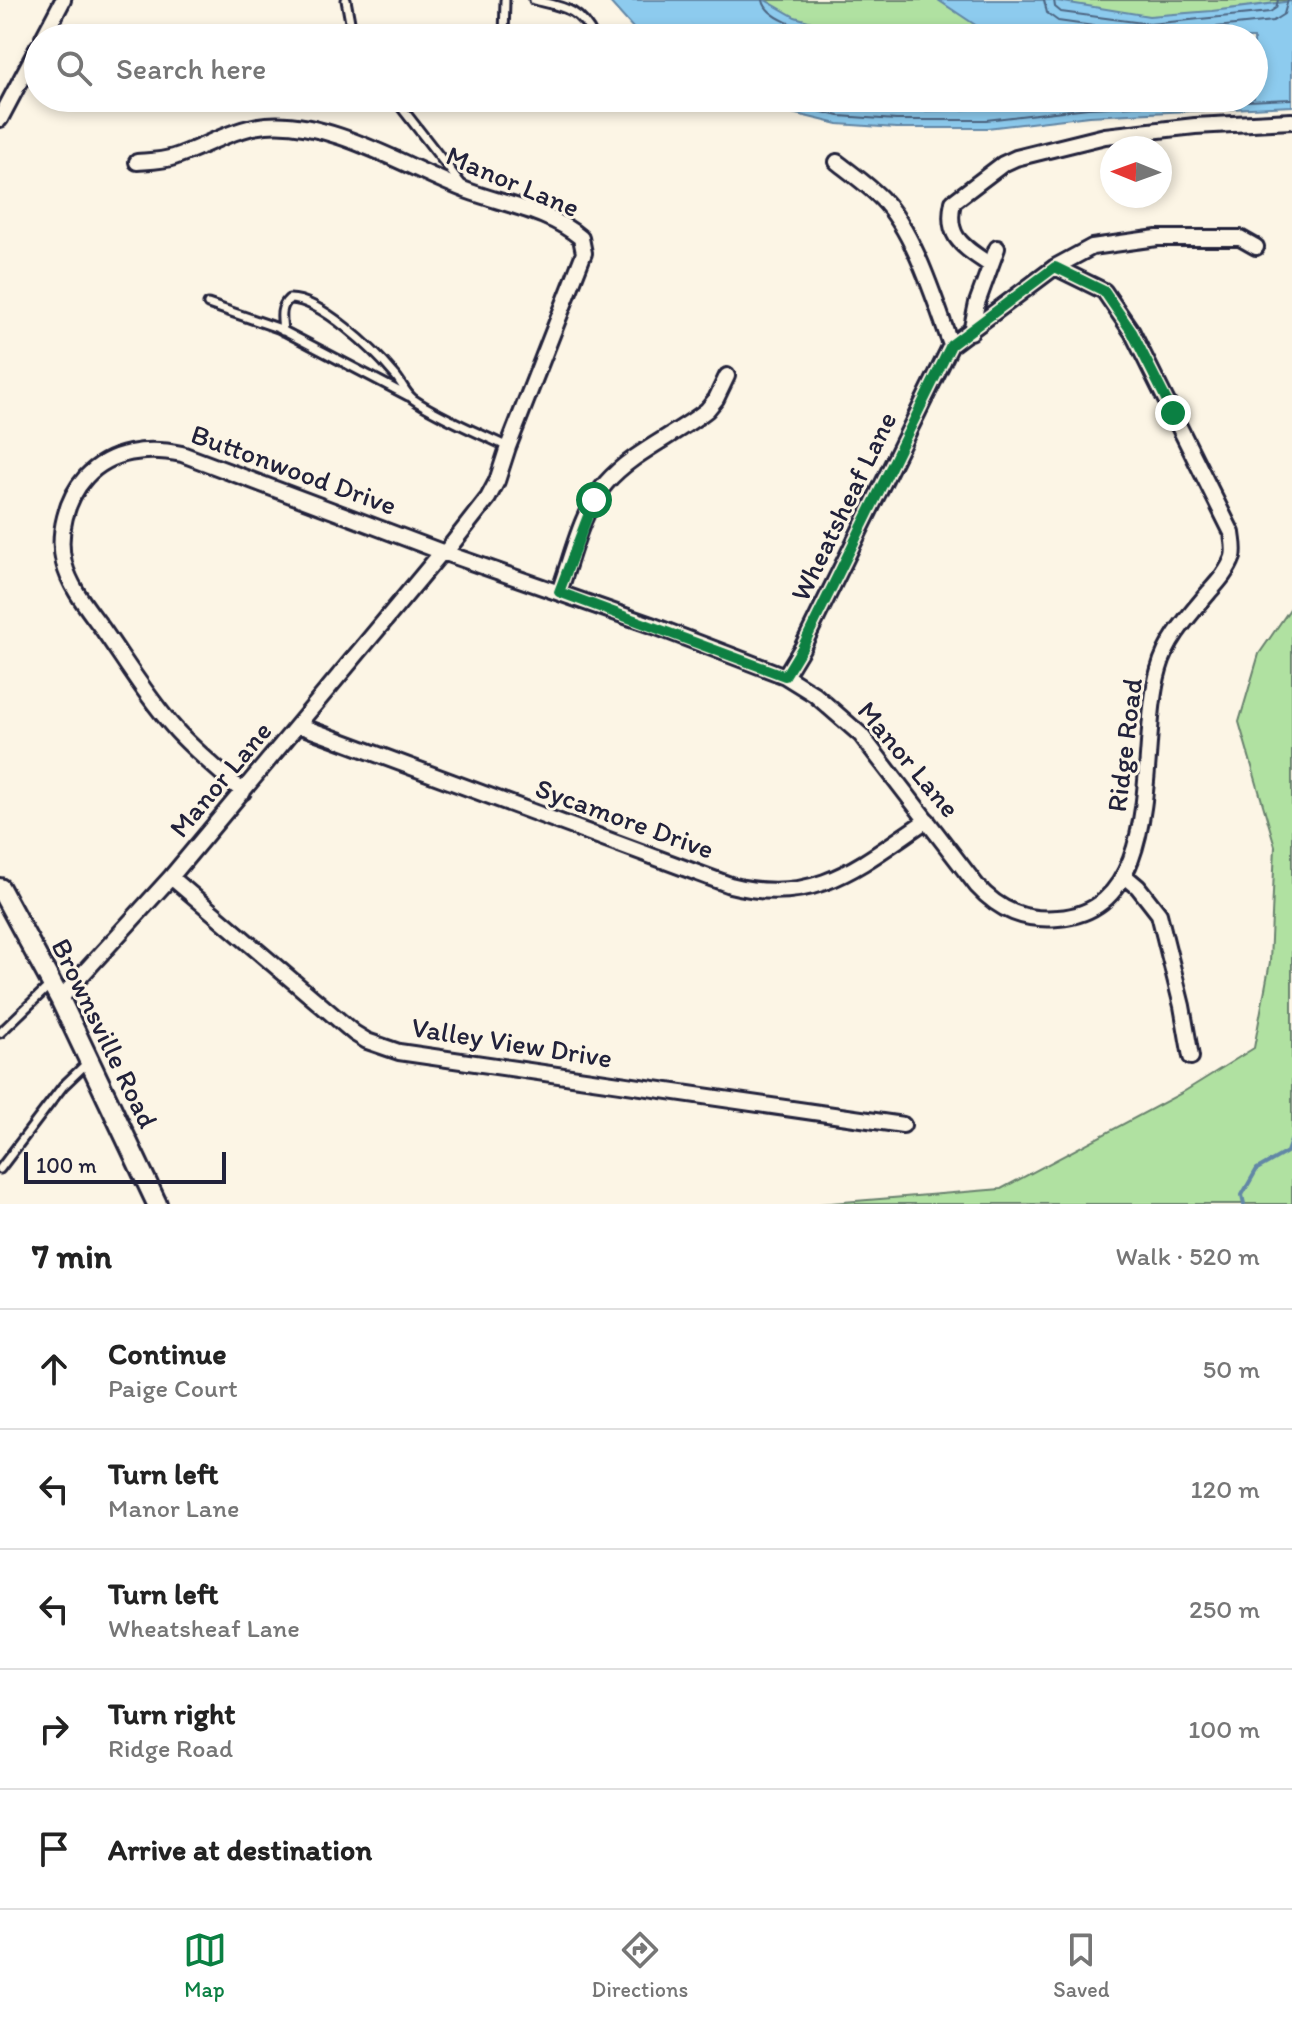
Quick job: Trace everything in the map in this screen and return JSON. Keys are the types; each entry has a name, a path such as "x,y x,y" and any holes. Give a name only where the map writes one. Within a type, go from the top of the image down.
{"street":[{"path":"50,24 63,0"},
{"path":"0,119 24,74"},
{"path":"990,265 956,237 949,221 953,202 1003,164 1105,136 1195,126 1292,121"},
{"name":"Manor Lane","path":"56,991 171,877 488,498 584,253 584,243 574,233 551,220 469,192 346,138 282,125 254,127 173,157 137,162"},
{"path":"837,162 882,199 899,225 928,283 951,345 1055,267 1092,247 1157,238 1240,238 1256,247"},
{"path":"971,332 977,303 997,248"},
{"name":"Ridge Road","path":"1055,267 1104,291 1132,332 1232,533 1234,546 1234,555 1226,572 1181,626 1158,671 1139,834 1125,876"},
{"name":"Wheatsheaf Lane","path":"785,676 802,648 951,345"},
{"path":"559,592 587,515 602,488 623,467 707,410 727,376"},
{"name":"Buttonwood Drive","path":"243,792 176,730 75,589 61,545 67,508 83,480 103,463 120,455 161,450 182,454 444,553"},
{"name":"Manor Lane","path":"444,553 785,676 814,694 844,718 872,747 986,896 1010,912 1024,917 1051,919 1080,914 1107,898 1125,876"},
{"name":"Sycamore Drive","path":"298,725 730,885 754,891 796,891 838,878 927,820"},
{"path":"1125,876 1159,914 1179,991 1191,1057"},
{"name":"Valley View Drive","path":"171,877 354,1033 399,1052 903,1125"},
{"name":"Brownsville Road","path":"0,888 56,991 157,1204"}],"lane":[{"path":"346,0 350,24"},
{"path":"504,24 505,0"},
{"path":"534,0 576,13 587,24"},
{"path":"405,112 469,192"},
{"path":"283,331 281,315 285,303 289,299 303,301 342,325 377,356 410,398"},
{"path":"208,304 283,331 508,447"},
{"path":"0,1033 56,991"},
{"path":"0,1169 63,1086 90,1061"}],"green space":[{"path":"641,0 1292,0 1292,72 1268,51 1268,24 675,24"},
{"path":"1292,606 1292,1204 819,1204 1001,1189 1180,1094 1254,1048 1270,962 1275,846 1239,722 1259,654"}],"water":[{"path":"608,0 765,0 795,17 818,24 629,24"},
{"path":"938,0 1051,0 1149,16 1292,1 1292,106 1268,107 1268,24 974,24"},
{"path":"788,112 1170,112 1089,116 987,128 896,128 838,124"}],"waterway":[{"path":"1244,1204 1242,1195 1257,1169 1287,1152 1292,1138"}],"route":[{"path":"594,500 559,592 785,676 802,648 951,345 1055,267 1104,291 1132,332 1173,413"}]}
